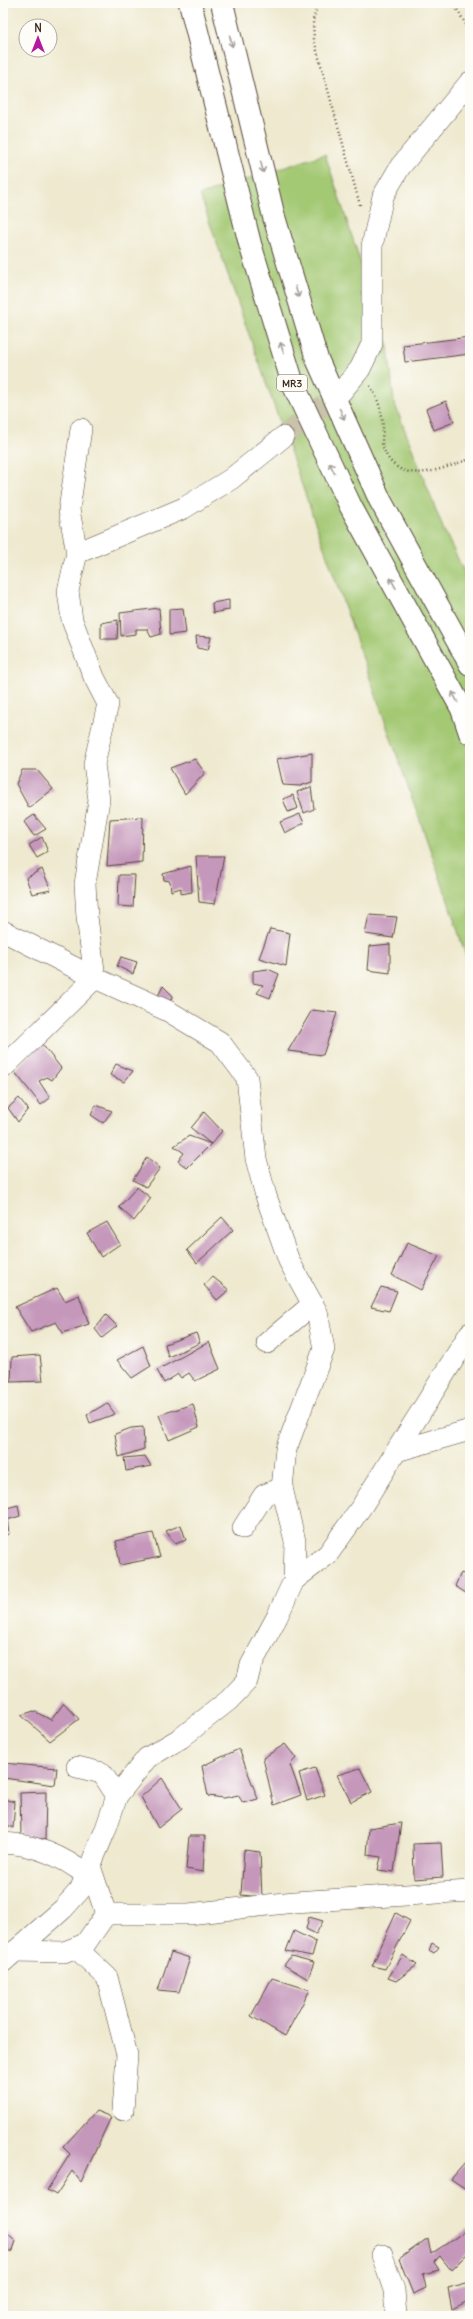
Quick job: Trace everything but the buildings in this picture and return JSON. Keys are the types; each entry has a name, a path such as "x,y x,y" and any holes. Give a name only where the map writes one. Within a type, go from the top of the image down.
{"highway":[{"name":"MR3","path":"190,3 250,244 293,384 351,507 462,709 470,732"},
{"name":"MR3","path":"222,3 274,217 317,359 380,500 470,664"}],"street":[{"path":"341,392 360,370 372,344 372,246 382,196 400,166 470,82"},
{"path":"81,429 69,510 77,553 68,591 72,620 94,677 108,704 94,764 99,800 85,884 86,917 94,978"},
{"path":"77,553 184,508 231,479 283,436"},
{"path":"3,931 94,978 197,1027 220,1042 246,1078 256,1159 272,1217 289,1261 317,1312 324,1349 286,1449 282,1488 295,1541 294,1580 277,1617 251,1665 246,1681 229,1700 181,1738 147,1758 117,1796 105,1832 80,1890 63,1909 9,1957"},
{"path":"3,1068 94,978"},
{"path":"267,1343 313,1304"},
{"path":"294,1580 328,1554 362,1506 470,1333"},
{"path":"397,1451 470,1430"},
{"path":"243,1528 264,1495 282,1488"},
{"path":"77,1767 102,1773 117,1796"},
{"path":"3,1843 17,1843 56,1855 75,1866 88,1871"},
{"path":"88,1871 101,1921 107,1977 126,2055 123,2110"},
{"path":"101,1921 189,1914 294,1902 470,1891"},
{"path":"9,1957 64,1952 76,1948 85,1944 101,1921"},
{"path":"76,1948 107,1977"},
{"path":"382,2255 394,2290 396,2316"}],"path":[{"path":"318,3 313,21 314,40 357,196 366,222 374,236"},
{"path":"453,3 470,31"},
{"path":"360,370 375,393 382,424 382,447 393,464 407,473 431,473 470,459"}],"green space":[{"path":"325,154 388,346 394,402 443,528 470,584 470,968 444,889 200,195"}],"tunnel":[{"path":"283,437 341,392"}]}
